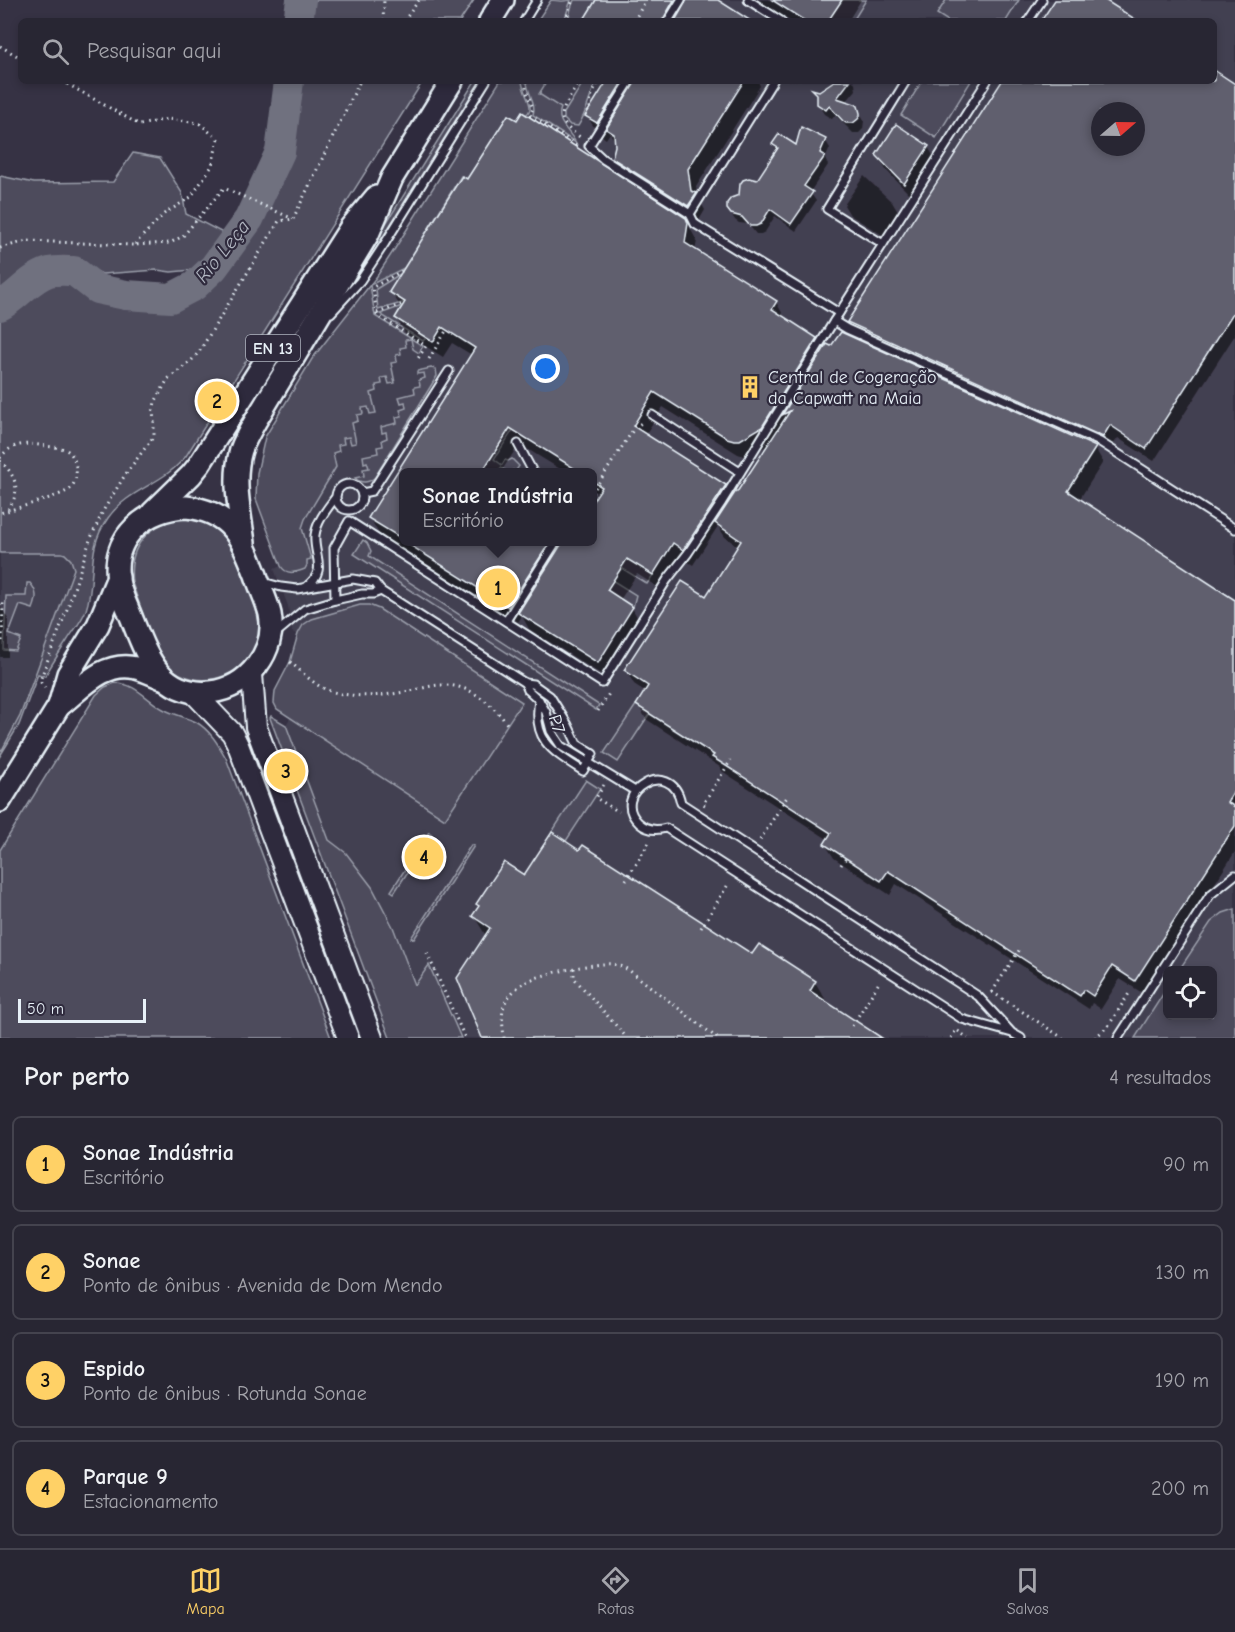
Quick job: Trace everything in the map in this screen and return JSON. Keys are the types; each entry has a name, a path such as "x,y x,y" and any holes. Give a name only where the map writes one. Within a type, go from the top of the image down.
{"main road":[{"path":"492,18 503,0"},
{"name":"EN 13","path":"150,515 177,507 205,510 226,522 245,547 269,612 271,626 269,639 259,663 252,674 241,682 222,690 192,691 173,684 153,666 143,649 121,591 118,577 123,545 133,529 200,465 351,227 392,178 450,84"},
{"name":"EN 13","path":"245,547 236,473 242,447 255,420 368,234 392,178"},
{"name":"EN 13","path":"59,706 68,674 98,625 118,577"},
{"name":"EN 13","path":"2,793 59,706 93,677 113,669 135,667 166,679"},
{"path":"252,674 256,727 372,1038"},
{"path":"192,691 232,733 238,745 348,1038"}],"lane":[{"path":"526,18 537,0"},
{"path":"670,18 681,0"},
{"path":"748,0 775,18"},
{"path":"1030,18 1042,0"},
{"path":"311,329 332,312 360,280 484,84"},
{"path":"628,84 590,146 603,159 690,214 695,224 839,313"},
{"path":"690,214 771,84"},
{"path":"883,244 827,209 904,84"},
{"path":"349,521 602,683 667,580 688,553 740,472 985,84"},
{"path":"834,321 858,334 1100,442 1235,529"},
{"path":"362,493 372,492 449,371"},
{"path":"652,415 740,472"},
{"path":"518,444 531,468"},
{"path":"305,588 314,580 318,572 319,556 315,535 318,524 340,486 348,483 357,486 362,493 361,503 351,510 339,506 335,498"},
{"path":"335,600 334,548 349,521 351,510"},
{"path":"506,621 553,546"},
{"path":"257,580 297,589 353,579 375,583 381,591 525,683 533,684 550,696 577,744 593,754 588,763"},
{"path":"269,639 300,612 311,607 381,591"},
{"path":"525,683 546,712 551,731 561,746 635,791"},
{"name":"P7","path":"539,700 536,715 547,744 556,754 583,771 588,763"},
{"path":"1012,1033 978,996 681,803 676,790 670,785 663,781 648,781 635,791 631,805 632,813 641,825 656,830 666,828 962,1019 1012,1033 1021,1038"},
{"path":"1118,1038 1210,895 1235,875"},
{"path":"1227,882 1235,886"}],"path":[{"path":"382,18 384,0"},
{"path":"406,18 419,0"},
{"path":"567,18 573,0"},
{"path":"636,18 646,0"},
{"path":"0,46 18,56"},
{"path":"67,84 140,125 168,119 199,123 218,139 212,166 191,197 164,214 134,245"},
{"path":"293,219 359,84"},
{"path":"525,84 533,108 530,116 576,145"},
{"path":"578,84 563,109 561,117 584,141"},
{"path":"590,108 591,97 597,84"},
{"path":"0,248 27,241 134,245 170,243 183,236 224,188 293,219"},
{"path":"42,675 90,540 103,511 154,436 155,402 168,380 199,352 279,221 293,219"},
{"path":"402,271 374,286 377,315 426,346 417,360"},
{"path":"377,313 403,304"},
{"path":"429,359 446,331"},
{"path":"597,485 635,427 652,415"},
{"path":"32,444 65,449 71,454 77,470 76,480 69,490 2,512 9,508 15,500 16,490 10,472 0,459 11,447 32,444"},
{"path":"2,641 3,599"},
{"path":"290,662 317,685 350,695 387,694 442,685 469,690 499,713 507,724"},
{"path":"598,711 612,689 608,686"},
{"path":"712,810 703,804 731,760"},
{"path":"760,840 787,797"},
{"path":"626,880 650,841"},
{"path":"841,865 846,858"},
{"path":"701,928 729,883"},
{"path":"1020,949 992,992 1063,1038"},
{"path":"428,953 465,1038"},
{"path":"781,958 784,954"},
{"path":"504,1038 502,1018 505,1003 525,982 535,977 574,968 610,963 630,971 717,1038"},
{"path":"574,968 574,978 627,1038"},
{"path":"852,1026 880,981"},
{"path":"1095,1038 1106,1029 1130,992"},
{"path":"951,1038 956,1030"}],"shaded area":[{"path":"311,0 474,0 462,18 308,18"},
{"path":"551,0 1235,0 1235,916 1202,966 1163,966 1163,1020 1165,1020 1153,1038 441,1038 404,1012 270,718 271,716 286,725 290,718 277,709 274,697 278,684 292,658 297,634 292,632 288,606 274,569 281,566 256,499 257,473 265,437 312,359 377,276 498,84 1217,84 1217,18 539,18"},
{"path":"551,0 571,0 565,18 539,18"},
{"path":"574,0 596,0 585,18 569,18"},
{"path":"842,0 866,0 855,18 830,18"},
{"path":"946,0 1019,0 1008,18 943,18 937,14"},
{"path":"298,84 421,84 186,456 167,474 126,500 108,518 96,541 86,610 45,676 38,674 19,725 0,756 0,749 2,750 20,716 74,569 71,560 62,553 0,553 0,310 35,287 56,284 67,277 76,277 107,304 160,307 198,292 218,278 232,257 289,146"},
{"path":"473,84 478,84 379,243 376,244 375,241"},
{"path":"498,84 522,84 530,104 529,112 517,120 508,115 467,179 461,176 404,268 370,285 375,316 423,346 419,353 413,349 411,339 405,340 406,347 400,348 401,354 396,355 397,362 391,363 395,383 389,384 387,377 381,378 382,384 376,385 377,391 371,393 376,413 370,414 368,407 362,408 363,414 357,415 358,421 352,423 356,443 351,444 349,437 343,438 344,444 338,445 339,451 333,453 336,467 302,528 311,559 307,560 305,569 286,571 281,566 256,499 257,473 265,437 312,359 377,276"},
{"path":"527,84 545,84 539,94 561,108 560,118 576,143 533,115 534,106"},
{"path":"582,84 596,84 578,126 570,125 564,119 564,113"},
{"path":"920,84 969,84 936,138 901,115"},
{"path":"133,153 160,158 182,193 186,214 223,233 202,265 192,270 171,272 157,270 102,274 90,268 48,262 0,296 0,176 34,183 113,182"},
{"path":"400,274 389,292 405,302 378,310 376,289"},
{"path":"402,306 395,318 426,338 423,341 380,314"},
{"path":"436,369 437,376 375,477 365,482 357,480 355,478 364,476 363,469 369,468 367,462 364,463 363,456 378,453 377,447 383,446 382,440 387,438 386,432 382,433 381,427 397,423 396,417 402,416 400,410 406,408 405,402 401,403 399,397 415,393 414,387 420,386 419,380 425,378 424,373 417,374 417,371"},
{"path":"510,428 513,430 494,459 502,465 505,460 512,459 519,466 518,468 485,468"},
{"path":"175,519 207,524 226,538 231,545 256,609 259,627 256,643 249,657 238,668 224,676 194,679 179,673 166,663 151,636 132,583 133,560 140,542 154,529"},
{"path":"363,540 371,551 369,556 599,705 596,710 354,554"},
{"path":"0,549 83,551 19,725 0,756"},
{"path":"621,555 653,575 647,584 615,564"},
{"path":"607,577 636,595 633,607 601,587"},
{"path":"27,583 33,586 36,593 33,609 20,605 9,634 21,639 16,651 4,650 6,596 26,596"},
{"path":"360,605 369,605 379,609 522,702 445,819 277,709 274,703 275,691 290,662 303,625 312,619"},
{"path":"115,683 129,686 165,710 201,725 210,733 220,748 226,758 331,1038 0,1038 0,850 96,695 105,687"},
{"path":"636,705 650,713 618,762 604,753"},
{"path":"271,716 286,725 329,840 346,853 372,887 393,927 415,985 429,965 461,1038 390,1038"},
{"path":"586,780 600,789 566,841 552,832"},
{"path":"429,832 432,835 394,893 391,891"},
{"path":"471,845 474,846 414,939 411,938"},
{"path":"1235,909 1235,1038 1135,1038 1163,994 1163,1020 1217,1020 1217,966 1182,966 1211,922 1223,913"}],"building":[{"path":"596,0 674,0 664,18 585,18"},
{"path":"687,0 718,0 746,18 677,18"},
{"path":"772,0 842,0 830,18 800,18"},
{"path":"1055,0 1105,0 1133,18 1043,18"},
{"path":"1217,72 1235,84 1235,310 1146,449 1110,425 1103,437 847,322 1000,84 1217,84"},
{"path":"605,84 621,84 597,123 585,116"},
{"path":"634,84 742,84 688,169 691,191 697,193 688,206 612,158 615,146 614,134 606,129"},
{"path":"830,84 848,84 837,98 858,106 860,116 853,123 846,123 829,106 826,110 817,104 817,94 812,89 819,91"},
{"path":"522,112 686,218 688,223 685,243 777,301 772,309 817,338 762,427 740,440 727,438 654,392 633,426 726,485 683,550 673,543 653,575 627,559 607,590 633,607 598,663 518,613 560,546 597,546 597,494 602,487 597,484 597,468 574,468 510,428 485,468 399,468 475,348 442,327 433,342 395,318 405,302 389,292 462,176 467,179 508,115 517,120"},
{"path":"896,124 929,146 904,184 876,155"},
{"path":"801,127 826,139 820,153 825,156 804,186 813,192 791,224 770,209 761,224 756,226 750,226 742,217 731,214 727,209 727,203 731,198 739,195 740,184 743,180 749,178 757,180 778,148 772,144 779,134 796,145"},
{"path":"841,332 1096,447 1068,491 1235,600 1235,789 1227,802 1235,807 1235,826 1135,981 1112,966 1093,996 1084,990 1080,996 888,871 881,881 824,844 831,833 636,705 648,686 624,670 682,581 706,596 741,541 715,523 790,411 782,415 827,344 831,346"},
{"path":"399,469 399,537 368,518"},
{"path":"411,546 547,546 508,607"},
{"path":"552,832 579,850 583,845 752,954 759,944 816,981 810,991 882,1038 482,1038 457,978 490,928 472,916 479,906 476,904 504,862 524,875"}],"waterway":[{"name":"Rio Leça","path":"298,18 301,0"},
{"name":"Rio Leça","path":"0,306 42,275 55,271 74,271 97,289 126,295 171,298 194,286 214,267 249,219 280,152 289,84"}],"place":[{"name":"Central de Cogeração da Capwatt na Maia","path":"750,387"},
{"name":"Sonae","path":"217,401"},
{"name":"Sonae Indústria","path":"498,588"},
{"name":"Espido","path":"286,771"},
{"name":"Parque 9","path":"424,857"}]}
